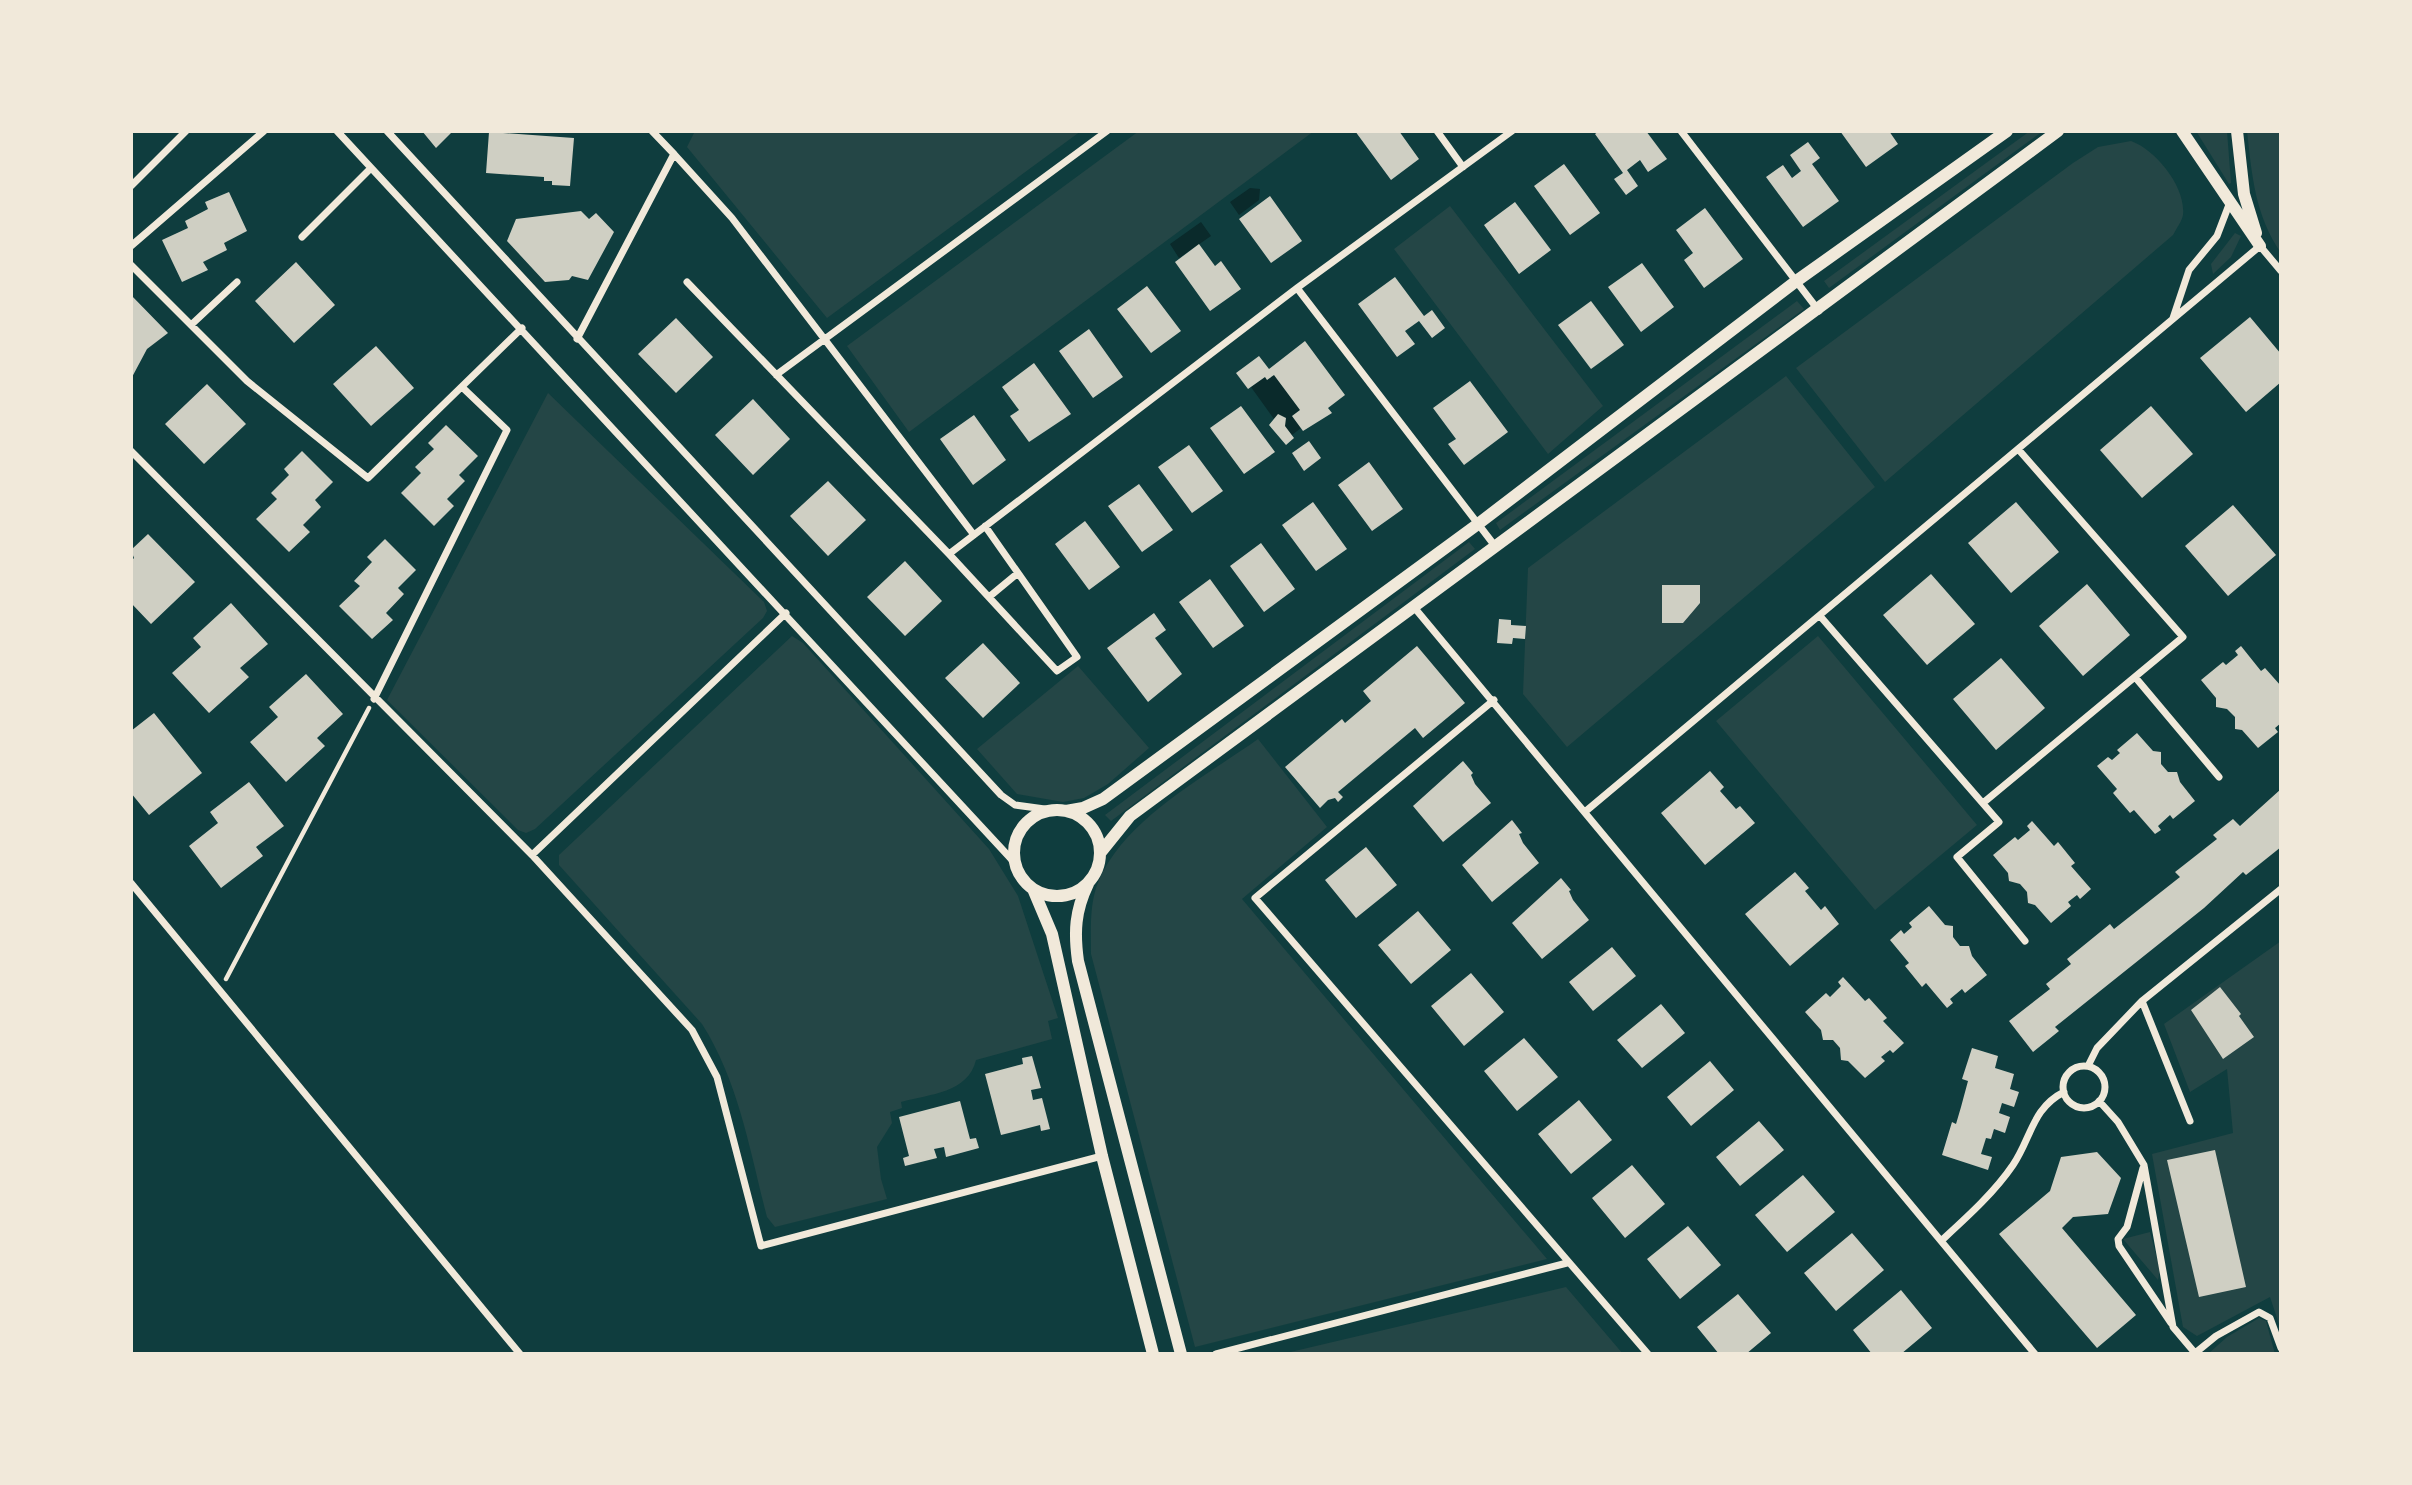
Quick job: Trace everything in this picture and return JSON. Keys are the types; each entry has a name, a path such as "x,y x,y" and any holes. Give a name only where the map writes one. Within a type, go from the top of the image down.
{"street":[{"path":"131,186 186,131"},
{"path":"131,246 264,131"},
{"path":"337,131 1014,862 1019,876 1034,890 1055,897 1069,896 1088,884"},
{"path":"387,131 1001,795 1015,805 1066,811 1083,808 1103,799 1478,524 1795,282 2007,131"},
{"path":"652,131 732,218 974,535"},
{"path":"776,375 1107,131"},
{"path":"1437,131 1463,167"},
{"path":"949,554 1297,288 1512,131"},
{"path":"1681,131 1819,311"},
{"path":"1101,852 1130,816 1819,311 2058,131"},
{"path":"2182,131 2260,246 2281,271"},
{"path":"2237,131 2244,194 2260,246"},
{"path":"577,339 674,154"},
{"path":"302,237 371,168"},
{"path":"2173,319 2189,270 2217,236 2230,201"},
{"path":"1586,811 2260,246"},
{"path":"131,265 247,382 368,478 522,328"},
{"path":"191,325 237,282"},
{"path":"687,282 949,554 1057,671 1077,657 985,526"},
{"path":"1297,288 1495,546"},
{"path":"374,699 507,430 463,388"},
{"path":"1983,803 2183,637 2018,449"},
{"path":"131,451 374,699 532,855 692,1030 717,1077 761,1246 1101,1156"},
{"path":"989,597 1018,573"},
{"path":"1413,606 1494,700 2035,1354"},
{"path":"532,855 786,613"},
{"path":"1820,617 1999,822 1957,858 2025,941"},
{"path":"2135,677 2219,778"},
{"path":"1494,700 1255,898 1648,1354"},
{"path":"1014,862 1017,834 1026,822 1052,810"},
{"path":"1066,811 1091,825 1101,852 1099,866 1088,884 1076,916 1078,961 1181,1354"},
{"path":"131,883 520,1354"},
{"path":"2088,1066 2103,1078 2104,1091 2099,1101 2092,1106 2079,1107 2068,1100 2064,1092 2064,1082 2070,1071 2088,1066 2097,1048 2142,1001 2281,889"},
{"path":"1034,890 1052,934 1101,1156 1153,1354"},
{"path":"2142,1001 2190,1121"},
{"path":"1942,1240 2013,1165 2037,1114 2052,1098 2064,1092"},
{"path":"2099,1101 2118,1122 2144,1165 2174,1327"},
{"path":"2144,1165 2127,1227 2118,1239 2119,1246 2174,1327 2194,1353 2216,1336 2259,1312 2270,1318 2281,1348"},
{"path":"1216,1354 1567,1263"}],"path":[{"path":"219,992 374,699"}],"shaded area":[{"path":"695,131 1081,131 827,318 687,147"},
{"path":"1139,131 1314,131 909,432 847,346"},
{"path":"2030,131 2043,131 1829,288 1824,281"},
{"path":"2196,131 2227,131 2231,183 2229,184"},
{"path":"2247,131 2281,131 2281,253 2260,210"},
{"path":"2131,141 2159,161 2180,193 2183,215 2173,235 1885,482 1796,368 2073,163 2098,147"},
{"path":"1250,188 1260,189 1259,200 1239,215 1230,202"},
{"path":"1450,206 1603,406 1548,454 1394,249"},
{"path":"1201,222 1211,236 1179,258 1170,244"},
{"path":"2235,233 2241,236 2231,257 2213,274 2211,264"},
{"path":"1797,301 1804,309 1500,530 1496,523"},
{"path":"1274,375 1300,410 1292,416 1301,428 1292,435 1274,419 1251,387 1265,377 1267,380"},
{"path":"1786,376 1875,487 1567,747 1523,694 1528,568"},
{"path":"548,393 764,602 767,611 763,618 535,829 526,833 518,830 387,700"},
{"path":"1469,542 1475,549 1111,821 1105,815"},
{"path":"792,636 803,643 989,849 1018,896 1058,1018 1048,1021 1052,1039 976,1060 972,1071 956,1086 901,1102 902,1108 890,1112 892,1123 877,1147 881,1179 887,1199 775,1227 767,1217 734,1093 715,1046 702,1024 559,865 559,855"},
{"path":"1818,636 1977,825 1875,910 1716,721"},
{"path":"1078,666 1149,748 1108,784 1084,798 1063,802 1017,794 977,749"},
{"path":"1258,739 1327,827 1242,899 1547,1259 1195,1347 1091,954 1092,907 1099,880 1111,858 1128,837 1169,800"},
{"path":"2281,941 2281,1330 2270,1297 2197,1336 2183,1327 2152,1154 2233,1133 2227,1069 2190,1092 2164,1024"},
{"path":"2150,1232 2160,1270 2158,1280 2123,1239"},
{"path":"1566,1287 1623,1354 1282,1354"},
{"path":"2259,1318 2266,1321 2275,1354 2208,1354 2227,1337"}],"building":[{"path":"422,131 453,131 436,148"},
{"path":"1355,131 1399,131 1419,159 1391,180"},
{"path":"1599,131 1646,131 1667,159 1648,172 1640,160 1627,170 1638,186 1626,195 1614,179 1623,173 1595,134"},
{"path":"1840,131 1889,131 1898,144 1866,167"},
{"path":"489,132 574,138 570,186 552,185 552,181 544,181 544,177 486,173"},
{"path":"1808,142 1820,158 1812,164 1839,201 1803,227 1766,177 1783,165 1792,178 1801,171 1790,155"},
{"path":"1564,164 1600,213 1570,235 1534,186"},
{"path":"229,192 247,231 224,243 227,250 203,262 208,270 182,282 162,240 188,228 185,221 208,209 205,202"},
{"path":"1270,196 1302,241 1271,263 1239,219"},
{"path":"1515,202 1551,250 1519,274 1484,225"},
{"path":"1705,208 1743,259 1704,288 1684,260 1693,253 1676,230"},
{"path":"581,211 589,219 596,213 614,232 588,280 572,276 569,280 545,282 507,241 516,219"},
{"path":"1199,244 1215,266 1221,261 1241,289 1210,311 1175,262"},
{"path":"296,262 335,305 294,343 255,301"},
{"path":"1642,263 1674,307 1641,332 1608,287"},
{"path":"1395,277 1424,316 1432,310 1445,328 1432,338 1419,321 1405,331 1415,344 1397,357 1358,304"},
{"path":"1147,286 1181,331 1151,353 1117,309"},
{"path":"131,295 168,333 147,349 131,379"},
{"path":"1591,301 1624,345 1591,369 1558,325"},
{"path":"2250,317 2281,354 2281,382 2246,412 2200,358"},
{"path":"676,318 713,357 676,393 638,354"},
{"path":"1089,329 1123,377 1093,398 1059,351"},
{"path":"1305,341 1345,395 1328,408 1332,413 1303,431 1292,416 1300,410 1274,375 1267,380 1265,377 1248,389 1236,373 1259,356 1269,369"},
{"path":"376,346 414,388 371,426 333,384"},
{"path":"1034,363 1071,414 1029,442 1010,416 1019,410 1002,387"},
{"path":"1470,381 1508,432 1464,465 1448,444 1456,439 1433,408"},
{"path":"207,384 246,424 204,464 165,424"},
{"path":"753,399 790,439 753,475 715,435"},
{"path":"1241,406 1275,452 1244,474 1210,428"},
{"path":"2151,406 2193,454 2142,498 2100,450"},
{"path":"1278,414 1286,418 1285,426 1294,438 1286,445 1269,425"},
{"path":"974,415 1006,460 973,485 940,439"},
{"path":"446,425 478,456 459,475 465,481 447,499 454,506 434,526 401,493 421,473 415,467 434,449 428,443"},
{"path":"1309,441 1321,458 1304,471 1292,453"},
{"path":"1189,445 1223,491 1192,513 1158,467"},
{"path":"302,451 333,482 315,500 321,507 303,525 310,532 289,552 256,519 277,499 271,493 289,475 284,469"},
{"path":"1369,462 1403,509 1372,531 1338,485"},
{"path":"828,481 866,520 828,556 790,516"},
{"path":"1139,484 1173,530 1142,552 1108,506"},
{"path":"1313,502 1347,549 1316,571 1282,525"},
{"path":"2016,502 2059,552 2011,593 1968,543"},
{"path":"2233,505 2276,555 2228,596 2185,546"},
{"path":"1085,521 1120,567 1089,590 1055,544"},
{"path":"148,534 195,582 151,624 131,603 131,561 134,558 131,550"},
{"path":"385,539 416,570 398,588 404,594 386,613 393,620 372,639 339,606 360,586 354,581 372,562 367,557"},
{"path":"1261,543 1295,589 1264,612 1230,566"},
{"path":"905,561 942,601 905,636 867,597"},
{"path":"1931,574 1975,624 1927,665 1883,615"},
{"path":"1210,579 1244,626 1213,648 1179,602"},
{"path":"2087,584 2130,635 2083,676 2039,626"},
{"path":"1662,585 1700,585 1700,603 1683,623 1662,623"},
{"path":"231,603 268,644 240,668 249,677 209,713 172,673 201,647 193,638"},
{"path":"1154,613 1166,630 1155,638 1182,674 1148,702 1107,648"},
{"path":"1499,619 1511,620 1511,625 1526,626 1525,639 1513,638 1512,644 1497,643"},
{"path":"983,643 1020,683 983,718 945,678"},
{"path":"1417,646 1465,703 1423,738 1415,728 1338,792 1343,797 1338,802 1335,798 1328,800 1320,808 1285,767 1342,719 1345,723 1371,701 1363,691"},
{"path":"2241,646 2261,671 2265,668 2281,686 2281,723 2275,728 2278,732 2258,748 2242,730 2235,729 2235,717 2227,709 2216,707 2216,698 2201,680 2223,662 2226,665 2238,655 2235,651"},
{"path":"2001,658 2045,708 1996,750 1953,699"},
{"path":"306,674 343,714 317,738 325,746 286,782 250,742 278,717 269,707"},
{"path":"154,713 202,773 149,815 131,793 131,731"},
{"path":"2137,733 2153,751 2161,752 2161,764 2168,772 2177,772 2180,782 2195,801 2173,819 2170,815 2158,826 2161,830 2155,834 2134,810 2130,813 2113,793 2117,789 2097,766 2108,757 2112,760 2120,753 2117,750"},
{"path":"1463,761 1473,773 1471,775 1475,784 1491,803 1443,842 1413,806"},
{"path":"1710,771 1724,787 1720,791 1736,809 1740,806 1755,823 1705,865 1661,813"},
{"path":"249,782 284,826 256,847 263,856 221,888 189,846 218,823 210,812"},
{"path":"2281,789 2281,847 2246,875 2243,872 2204,908 2055,1027 2059,1031 2033,1052 2009,1021 2050,989 2046,984 2071,964 2067,959 2110,924 2114,929 2180,877 2175,872 2217,839 2213,835 2233,819 2240,826"},
{"path":"1512,820 1522,833 1519,834 1523,843 1539,863 1492,902 1462,865"},
{"path":"2032,821 2054,846 2058,842 2075,863 2071,866 2091,889 2080,899 2077,895 2068,902 2071,906 2051,923 2035,905 2028,903 2027,892 2020,884 2009,881 2008,873 1993,855 2015,837 2018,840 2030,830 2027,826"},
{"path":"1366,847 1397,885 1356,918 1325,880"},
{"path":"1795,872 1809,888 1805,891 1821,910 1825,906 1839,924 1790,966 1745,914"},
{"path":"1561,878 1571,890 1569,891 1573,900 1589,920 1542,959 1512,923"},
{"path":"1929,906 1945,925 1953,926 1953,937 1960,946 1969,946 1972,956 1987,975 1965,993 1962,989 1950,999 1953,1003 1947,1008 1926,983 1922,987 1905,966 1909,963 1890,940 1901,930 1904,934 1912,927 1909,923"},
{"path":"1418,911 1451,950 1411,984 1378,945"},
{"path":"1612,947 1636,976 1593,1011 1569,982"},
{"path":"1471,973 1504,1012 1464,1046 1431,1006"},
{"path":"1843,977 1865,1001 1869,998 1887,1018 1883,1021 1904,1043 1893,1053 1890,1050 1881,1057 1885,1061 1865,1078 1848,1061 1841,1060 1840,1048 1833,1040 1823,1040 1821,1030 1805,1012 1826,993 1830,997 1841,986 1838,982"},
{"path":"2220,987 2241,1014 2239,1016 2254,1037 2223,1059 2191,1010"},
{"path":"1661,1004 1685,1033 1642,1068 1617,1040"},
{"path":"1524,1038 1558,1077 1517,1111 1484,1071"},
{"path":"1972,1048 1998,1056 1995,1068 2014,1074 2010,1089 2019,1092 2014,1107 2002,1103 1999,1113 2010,1117 2005,1133 1994,1129 1991,1139 1986,1138 1981,1154 1992,1157 1988,1170 1942,1155 1952,1122 1956,1124 1961,1107 1968,1081 1962,1079"},
{"path":"1032,1056 1041,1088 1031,1090 1033,1100 1042,1098 1050,1129 1041,1131 1040,1125 1001,1135 985,1074 1023,1064 1022,1058"},
{"path":"1710,1061 1734,1090 1691,1126 1667,1097"},
{"path":"1579,1100 1612,1140 1571,1174 1538,1134"},
{"path":"960,1101 970,1139 976,1138 979,1148 946,1157 944,1147 934,1149 937,1158 905,1166 903,1158 909,1156 899,1117"},
{"path":"1759,1121 1784,1150 1740,1186 1716,1157"},
{"path":"2215,1150 2246,1287 2199,1297 2167,1160"},
{"path":"2097,1152 2121,1178 2108,1214 2073,1217 2062,1228 2136,1315 2097,1348 1999,1234 2050,1191 2061,1157"},
{"path":"1632,1165 1665,1204 1625,1238 1592,1198"},
{"path":"1803,1175 1835,1212 1787,1252 1755,1215"},
{"path":"1688,1226 1721,1265 1680,1299 1647,1259"},
{"path":"1852,1233 1884,1270 1836,1311 1804,1273"},
{"path":"1901,1290 1932,1328 1901,1354 1872,1354 1853,1330"},
{"path":"1738,1294 1771,1333 1746,1354 1719,1354 1697,1327"}]}
